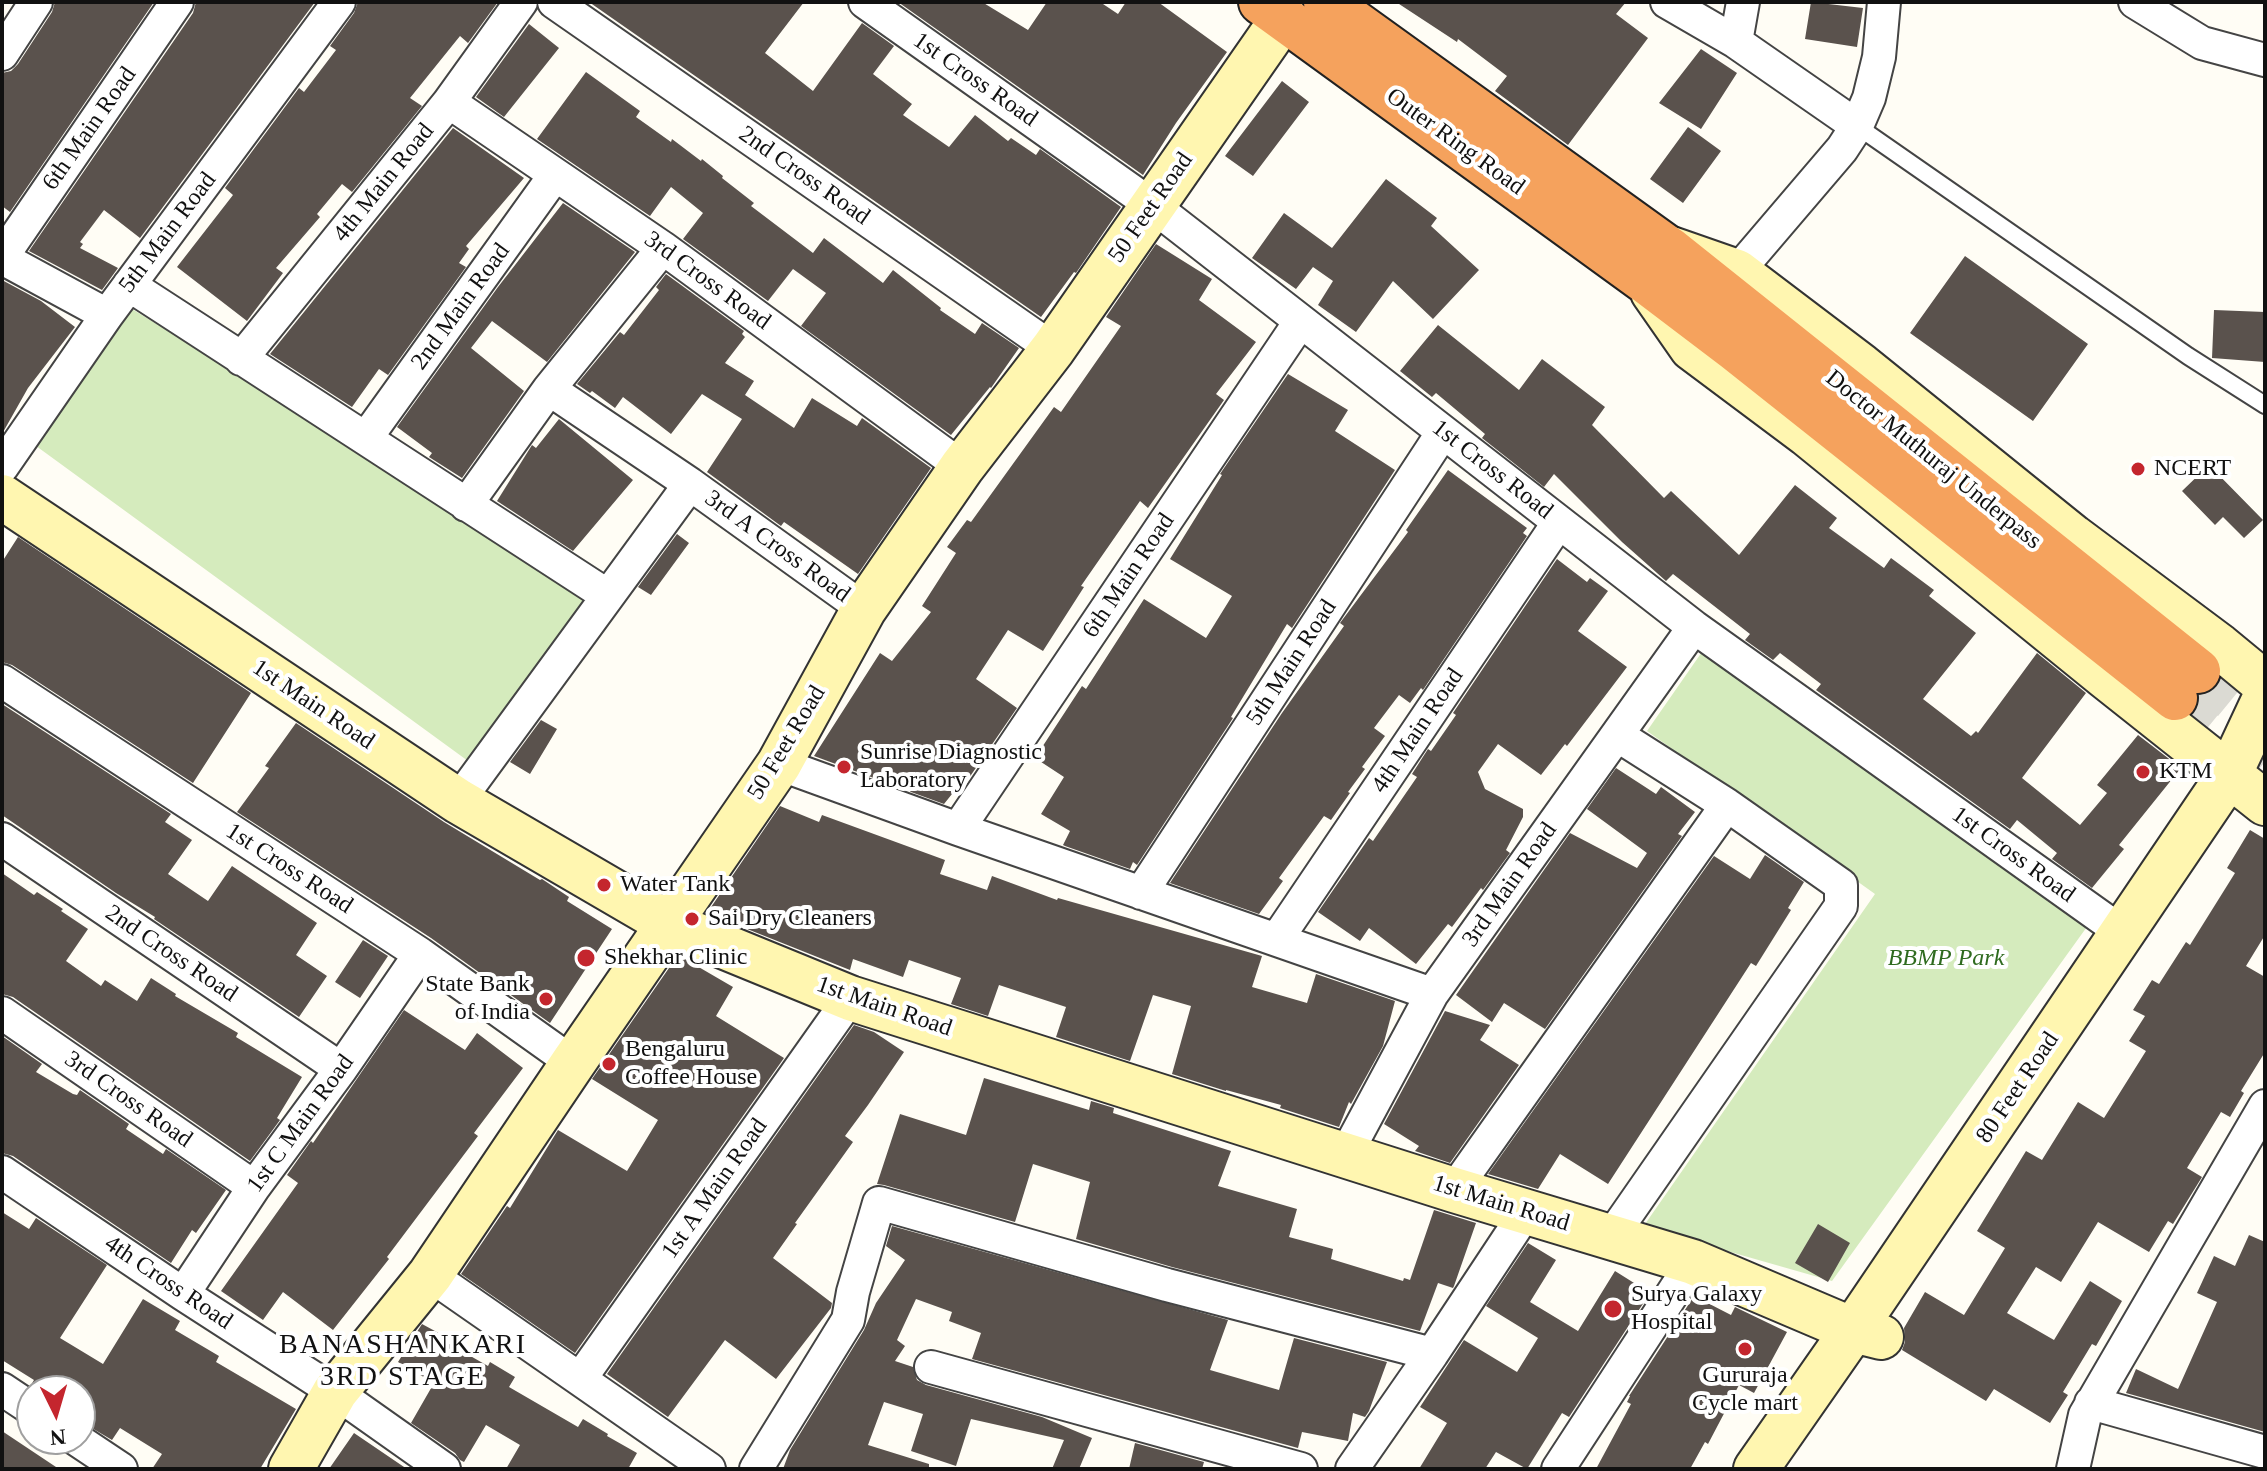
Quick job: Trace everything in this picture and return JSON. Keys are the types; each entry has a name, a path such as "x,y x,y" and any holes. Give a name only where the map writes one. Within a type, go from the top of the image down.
{"highway":[{"name":"Outer Ring Road","path":"1326,2 1658,266"},
{"name":"Outer Ring Road","path":"1272,10 1658,266"},
{"name":"Doctor Muthuraj Underpass","path":"1658,266 2186,685"}],"street":[{"path":"2,54 36,2"},
{"name":"6th Main Road","path":"2,258 177,2"},
{"name":"5th Main Road","path":"2,467 107,315 339,2"},
{"name":"4th Main Road","path":"241,359 449,102 521,2"},
{"name":"2nd Cross Road","path":"554,2 1053,349"},
{"name":"1st Cross Road","path":"865,2 1153,206 1694,627 2123,933"},
{"path":"1667,2 1736,42 1857,126"},
{"path":"1736,42 1743,2"},
{"path":"1737,272 1842,149 1857,126 1869,98 1879,57 1884,2"},
{"path":"2135,2 2202,43 2265,60"},
{"name":"50 Feet Road","path":"291,1469 335,1392 430,1275 779,764 864,609 962,467 1053,349 1153,206 1272,10"},
{"name":"3rd Cross Road","path":"449,102 663,248 962,467"},
{"name":"2nd Main Road","path":"366,438 555,175"},
{"path":"466,505 549,389 663,248"},
{"path":"2,258 107,315"},
{"path":"2252,781 1692,348 1658,266 1737,272 2265,684"},
{"path":"129,285 608,596"},
{"name":"6th Main Road","path":"958,829 1300,322"},
{"name":"3rd A Cross Road","path":"549,389 690,484 864,609"},
{"name":"5th Main Road","path":"1141,893 1443,432"},
{"path":"458,801 690,484"},
{"name":"1st Main Road","path":"2,497 458,801 669,924 850,998 1345,1156 1693,1262 1867,1333"},
{"name":"4th Main Road","path":"1277,939 1559,522"},
{"name":"3rd Main Road","path":"1345,1156 1432,994 1694,627"},
{"name":"1st Cross Road","path":"2,681 420,954 573,1063"},
{"name":"80 Feet Road","path":"1756,1469 1867,1333 2252,781 2265,698"},
{"path":"1611,1237 1841,906 1841,885 1727,805 1617,735"},
{"path":"779,764 1432,994"},
{"name":"80 Feet Road","path":"1793,1469 1867,1333 2123,933 2252,781"},
{"path":"1454,1190 1727,805"},
{"name":"2nd Cross Road","path":"2,839 341,1069"},
{"name":"1st C Main Road","path":"183,1294 254,1187 420,954"},
{"name":"1st A Main Road","path":"580,1379 850,998"},
{"name":"3rd Cross Road","path":"2,1013 254,1187"},
{"path":"2073,1469 2085,1415 2091,1403 2265,1106"},
{"name":"4th Cross Road","path":"2,1172 335,1392"},
{"path":"756,1469 848,1320 879,1203 1167,1285 1432,1354"},
{"path":"1352,1469 1526,1212"},
{"path":"1558,1469 1693,1262"},
{"path":"430,1275 709,1469"},
{"path":"931,1367 1301,1469"},
{"path":"335,1392 443,1469"},
{"path":"2091,1403 2265,1452"},
{"path":"96,1452 121,1469"}],"lane":[{"path":"1857,126 2188,356 2265,405"}],"green space":[{"path":"132,309 489,527 586,596 468,761 32,443"},
{"name":"BBMP Park","path":"1704,649 2089,924 1832,1281 1643,1227 1875,894 1647,731"}],"building":[{"path":"55,2 154,2 10,212 2,206 2,73 11,71 18,64 52,12"},
{"path":"196,2 315,2 140,238 104,210 80,242 83,244 80,248 118,268 102,290 29,251 193,13"},
{"path":"358,2 498,2 468,43 460,36 410,98 422,106 352,192 342,184 317,214 320,217 276,268 283,273 247,321 177,267 233,195 225,188 299,88 304,92 336,50 330,46 354,13"},
{"path":"589,2 804,2 765,53 813,91 862,23 894,46 873,74 912,104 903,115 949,147 975,115 1008,141 1011,138 1036,155 1040,149 1121,207 1076,273 1041,317"},
{"path":"898,2 982,2 1028,30 1047,2 1100,2 1118,14 1126,2 1158,2 1227,52 1143,175"},
{"path":"1396,2 1626,2 1616,14 1648,38 1568,145 1495,91 1507,76 1458,39 1457,42"},
{"path":"1811,2 1863,8 1857,47 1805,39"},
{"path":"529,24 559,48 504,117 476,97"},
{"path":"1701,49 1737,73 1701,129 1659,103"},
{"path":"586,72 640,111 636,117 702,159 754,203 751,206 813,253 824,238 883,283 893,270 940,310 975,334 982,323 1019,348 991,388 951,435 801,326 826,293 793,269 768,301 683,239 703,213 671,187 650,216 537,139"},
{"path":"1282,81 1309,102 1253,176 1225,156"},
{"path":"1688,127 1721,151 1683,203 1650,179"},
{"path":"453,128 524,178 466,246 469,249 459,263 466,267 388,375 379,369 352,407 270,354"},
{"path":"1386,179 1437,218 1431,226 1479,270 1433,319 1393,281 1356,332 1318,305 1333,281 1313,267 1296,289 1252,258 1284,213 1332,248"},
{"path":"563,203 635,252 547,362 492,321 471,348 524,391 462,478 429,457 432,453 397,427"},
{"path":"1156,244 1212,279 1199,300 1256,342 1216,394 1224,400 1148,508 1140,501 1081,586 1084,587 1043,651 1008,630 976,679 1017,708 971,775 944,804 911,792 888,773 882,781 814,756 880,653 892,661 931,612 922,606 956,553 947,547 967,520 971,522 1054,407 1061,412 1121,326 1106,317"},
{"path":"1965,256 2088,344 2033,421 1910,333"},
{"path":"666,274 744,331 742,334 745,337 725,363 754,381 745,395 794,428 812,398 857,426 862,418 931,468 858,574 784,522 781,526 707,472 742,419 702,394 671,434 623,397 615,408 577,384 620,332 624,335 659,290 656,287"},
{"path":"2,280 41,301 75,327 28,388 2,434"},
{"path":"2214,310 2265,312 2265,362 2212,358"},
{"path":"1438,325 1519,390 1542,359 1605,407 1592,425 1664,498 1671,491 1739,555 1795,485 1837,518 1829,528 1884,568 1891,558 1934,590 1929,596 1976,633 1923,699 1971,736 1976,731 1978,733 2037,653 2086,693 2022,778 2080,825 2107,793 2097,785 2138,735 2181,768 2119,845 2124,849 2092,888 2052,859 2057,853 2017,820 2010,829 1816,690 1821,684 1780,653 1773,660 1745,640 1750,634 1673,574 1666,581 1554,474 1544,487 1482,438 1485,434 1436,393 1432,397 1400,371"},
{"path":"1288,374 1348,410 1335,431 1395,470 1292,628 1287,624 1233,718 1137,865 1133,862 1130,869 1065,846 1070,831 1041,814 1064,777 1035,758 1082,686 1086,689 1144,599 1206,638 1232,596 1170,559 1220,474"},
{"path":"559,419 633,480 573,551 497,501 532,445 536,448"},
{"path":"2209,465 2263,520 2244,538 2223,517 2215,525 2182,491"},
{"path":"1448,470 1527,528 1523,533 1527,536 1423,690 1421,688 1410,703 1399,695 1374,728 1385,736 1362,767 1365,769 1331,820 1324,816 1279,878 1283,881 1259,914 1170,883 1282,713 1344,626 1340,623 1408,532 1406,530"},
{"path":"677,534 689,543 651,595 638,587"},
{"path":"18,537 251,693 193,783 12,665 2,662 2,562"},
{"path":"1557,559 1587,582 1590,578 1608,591 1578,631 1627,667 1541,775 1498,744 1478,772 1485,789 1523,809 1523,817 1506,850 1510,853 1452,927 1448,924 1416,964 1369,928 1360,941 1318,912 1369,838 1373,841 1417,777 1412,774 1428,749 1431,751 1456,715 1453,713"},
{"path":"2,704 171,814 165,822 192,840 168,874 208,901 232,866 317,923 296,955 327,976 299,1017 2,815"},
{"path":"541,720 557,729 530,774 510,762"},
{"path":"296,723 444,822 542,879 569,897 567,901 612,929 550,1023 431,938 237,812"},
{"path":"1616,768 1656,794 1661,787 1695,812 1678,834 1682,836 1545,1029 1504,1003 1492,1022 1456,995 1570,833 1637,868 1647,853 1587,809"},
{"path":"780,806 819,822 822,815 945,860 940,874 987,890 992,876 1057,900 1262,956 1252,987 1307,1003 1316,974 1395,1001 1383,1046 1351,1104 1349,1102 1339,1127 1280,1108 1281,1105 1172,1074 1191,1006 1153,995 1130,1061 1056,1037 1066,1007 999,985 988,1016 951,1004 961,978 909,960 903,977 853,959 850,970 707,913"},
{"path":"2250,830 2265,839 2265,935 2246,966 2265,977 2265,1052 2241,1091 2244,1093 2230,1117 2221,1112 2187,1168 2202,1177 2173,1224 2168,1221 2149,1252 2098,1222 2061,1282 2036,1267 2007,1313 2054,1340 2090,1281 2122,1301 2096,1346 2092,1344 2063,1392 2068,1395 2050,1423 1994,1389 1986,1401 1902,1350 1904,1328 1925,1292 1964,1315 2005,1248 1977,1231 2026,1151 2042,1160 2078,1102 2104,1118 2146,1051 2129,1041 2145,1016 2133,1010 2152,980 2159,984 2186,942 2190,945 2235,873 2227,868"},
{"path":"1765,855 1804,882 1788,908 1791,910 1756,966 1751,963 1608,1184 1560,1154 1538,1189 1488,1174 1714,856 1750,879"},
{"path":"2,873 34,895 37,892 88,929 66,961 101,986 105,980 137,1001 151,978 238,1033 236,1037 302,1077 277,1118 280,1120 250,1161 13,997 2,994"},
{"path":"363,940 388,956 360,998 335,982"},
{"path":"678,955 733,987 716,1016 784,1058 575,1353 461,1274 507,1206 510,1208 558,1130 627,1171 658,1120 592,1079"},
{"path":"404,1010 465,1050 477,1033 523,1068 474,1133 478,1136 387,1257 389,1259 333,1330 283,1292 263,1320 221,1291 298,1183 287,1175 311,1141 313,1143"},
{"path":"1445,1011 1490,1025 1480,1040 1519,1065 1450,1163 1415,1151 1419,1146 1384,1124"},
{"path":"854,1025 874,1032 904,1052 845,1136 853,1142 773,1258 832,1303 831,1308 776,1379 725,1340 668,1417 607,1374"},
{"path":"2,1036 42,1064 36,1072 73,1094 77,1095 80,1090 129,1124 126,1129 163,1154 166,1149 226,1190 196,1233 192,1230 171,1263 13,1156 2,1153"},
{"path":"984,1078 1089,1110 1091,1101 1114,1108 1113,1113 1231,1151 1218,1186 1297,1209 1289,1237 1333,1249 1331,1259 1403,1281 1404,1278 1410,1280 1434,1210 1476,1223 1454,1286 1438,1283 1420,1331 1076,1239 1090,1182 1033,1164 1015,1222 877,1184 900,1114 966,1135"},
{"path":"2,1212 29,1229 36,1218 107,1265 60,1338 103,1364 143,1299 180,1321 175,1330 219,1356 216,1362 296,1409 260,1469 152,1469 162,1454 120,1428 112,1440 96,1430 96,1375 26,1375 2,1360"},
{"path":"1818,1224 1850,1243 1828,1282 1795,1263"},
{"path":"892,1226 1228,1320 1210,1370 1279,1390 1294,1338 1387,1362 1365,1417 1353,1413 1348,1441 1302,1432 1298,1448 972,1359 981,1333 949,1321 952,1312 916,1299 897,1340 905,1346 895,1361 913,1367 917,1380 926,1385 1042,1417 1092,1438 1079,1469 1052,1469 1064,1440 971,1419 956,1466 911,1451 923,1414 884,1402 868,1445 929,1464 929,1469 783,1469 790,1450 864,1330 876,1303 905,1260 886,1246"},
{"path":"2249,1235 2265,1242 2265,1432 2126,1393 2136,1369 2178,1389 2217,1302 2197,1293 2214,1256 2235,1266"},
{"path":"1528,1243 1556,1260 1530,1302 1578,1331 1615,1271 1650,1293 1569,1417 1562,1413 1527,1469 1496,1452 1485,1469 1419,1469 1447,1423 1420,1407 1464,1340 1517,1372 1538,1338 1486,1306"},
{"path":"1694,1296 1731,1315 1735,1307 1787,1332 1754,1393 1739,1385 1708,1444 1705,1442 1690,1469 1596,1469 1631,1404 1627,1402 1629,1396"},
{"path":"422,1324 446,1337 444,1341 515,1377 509,1387 578,1427 583,1419 637,1453 628,1469 506,1469 520,1445 486,1425 464,1462 460,1460 455,1453 411,1423 434,1383 398,1362"},
{"path":"2,1431 16,1440 16,1455 38,1455 59,1469 2,1469"},
{"path":"354,1433 407,1469 329,1469"},
{"path":"1135,1443 1204,1462 1202,1469 1129,1469"}],"tunnel":[{"path":"2198,671 2265,726"},
{"path":"2175,698 2265,771"}],"place":[{"name":"NCERT","path":"2138,469"},
{"name":"Sunrise Diagnostic Laboratory","path":"844,767"},
{"name":"KTM","path":"2143,772"},
{"name":"Water Tank","path":"604,885"},
{"name":"Sai Dry Cleaners","path":"692,919"},
{"name":"Shekhar Clinic","path":"586,958"},
{"name":"State Bank of India","path":"546,999"},
{"name":"Bengaluru Coffee House","path":"609,1064"},
{"name":"Surya Galaxy Hospital","path":"1613,1309"},
{"name":"Gururaja Cycle mart","path":"1745,1349"}],"district":[{"name":"BANASHANKARI 3RD STAGE","path":"403,1362"}]}
